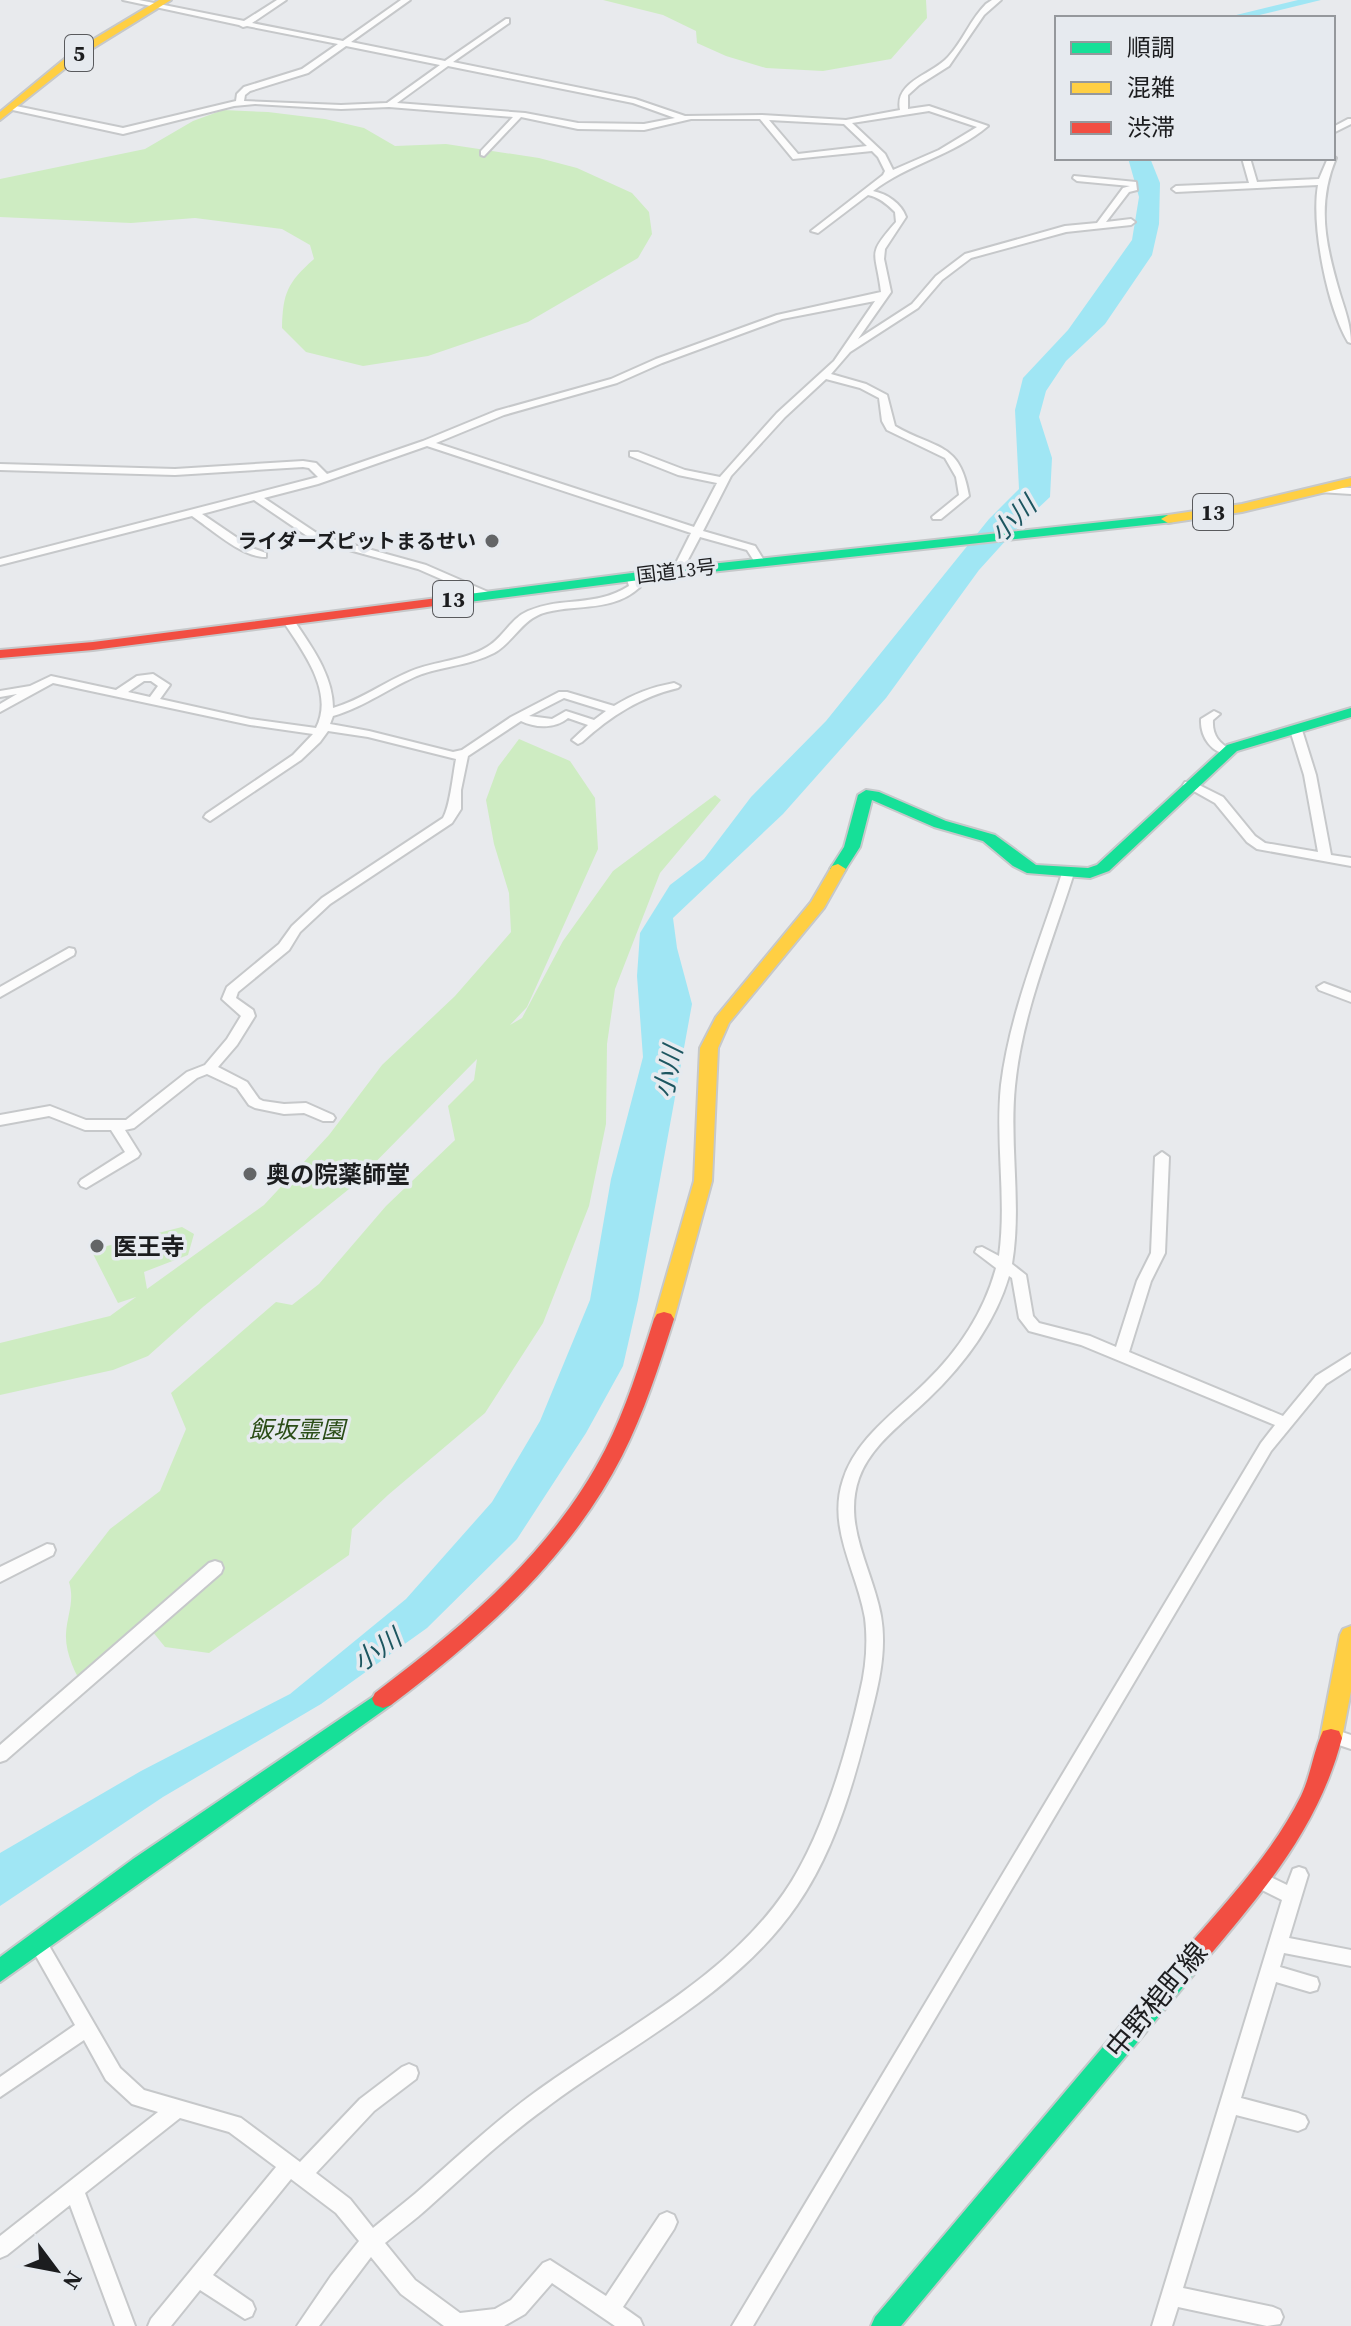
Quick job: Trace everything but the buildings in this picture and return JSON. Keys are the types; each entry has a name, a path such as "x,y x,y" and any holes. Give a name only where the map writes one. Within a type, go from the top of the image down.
{"main road":[{"name":"5","path":"4,112 78,53 159,4"},
{"name":"国道13号","path":"0,654 93,646 631,576 1242,508 1351,482"},
{"path":"0,1971 66,1918 287,1769 396,1689 504,1599 568,1527 612,1457 634,1408 672,1293 703,1181 709,1048 722,1021 818,904 852,847 864,798 874,795 940,824 989,838 1029,869 1090,873 1103,868 1227,752 1351,712"},
{"name":"中野梍町線","path":"884,2326 1258,1879 1293,1833 1342,1739 1351,1635"}],"street":[{"path":"127,0 635,101 684,118"},
{"path":"243,25 282,0"},
{"path":"240,103 241,94 247,89 305,71 406,0"},
{"path":"904,111 904,96 910,87 947,64 984,7 997,0"},
{"path":"389,105 506,21"},
{"path":"4,112 123,131 240,103 341,107 389,105 519,115 578,126 647,127 684,118 762,117 846,122 933,108 984,128 925,161 887,176 815,231"},
{"path":"484,153 519,115"},
{"path":"762,117 796,157 874,148"},
{"path":"846,122 874,148 889,171 887,176"},
{"path":"1247,160 1254,186"},
{"path":"1331,160 1321,182 1321,231 1345,328 1351,340"},
{"path":"1077,178 1134,186 1126,190 1101,223"},
{"path":"1176,189 1321,182"},
{"path":"677,571 722,481 781,415 826,376 884,296 885,282 879,251 881,243 901,223 903,216 878,193 866,192"},
{"path":"846,350 909,311 963,258 1051,232 1101,223 1131,222"},
{"path":"0,562 196,514 325,478 427,443 500,413 614,381 659,361 780,317 884,296"},
{"path":"826,376 876,391 884,397 891,428 929,443 955,463 964,496 937,517"},
{"path":"427,443 751,548 760,562"},
{"path":"634,454 692,476 722,481"},
{"path":"0,467 164,472 303,464 312,465 325,478"},
{"path":"1323,490 1351,491"},
{"path":"257,498 317,538 422,567 484,594"},
{"path":"196,514 248,550 262,555"},
{"path":"329,713 366,701 418,672 490,650 509,637 530,614 598,605 610,600 635,587 631,576"},
{"path":"210,817 306,752 324,729 329,713 320,667 289,621"},
{"path":"119,693 141,678 153,677 164,685 154,699"},
{"path":"0,709 51,679 250,722 369,734 442,755 463,754 521,716 567,693 615,710"},
{"path":"578,740 615,710 648,691 674,686"},
{"path":"0,694 36,687"},
{"path":"521,716 529,721 555,723 566,714 596,724"},
{"path":"1214,714 1207,719 1207,732 1216,746 1227,752"},
{"path":"1296,730 1310,775 1325,858"},
{"path":"0,1120 50,1111 85,1125 116,1126 138,1120 192,1075 209,1069 232,1042 248,1016 229,999 232,990 284,947 296,929 326,901 448,820 455,809 457,775 463,754"},
{"path":"1189,785 1219,800 1251,839 1261,846 1351,862"},
{"path":"307,2326 372,2242 539,2101 698,1990 737,1958 770,1927 805,1879 824,1842 836,1807 871,1688 875,1659 873,1617 851,1538 845,1504 847,1487 864,1455 936,1382 975,1334 998,1288 1005,1265 1010,1227 1007,1091 1013,1055 1068,873"},
{"path":"0,993 69,952"},
{"path":"1324,987 1351,998"},
{"path":"209,1069 242,1085 254,1102 260,1105 284,1109 306,1108 328,1118"},
{"path":"86,1183 133,1154 116,1126"},
{"path":"1121,1355 1144,1281 1158,1253 1162,1157"},
{"path":"982,1252 1019,1275 1026,1318 1030,1324 1043,1331 1085,1340 1285,1423"},
{"path":"742,2326 1210,1537 1285,1423 1321,1380 1351,1360"},
{"path":"0,1575 47,1550"},
{"path":"0,1755 215,1568"},
{"path":"1162,2326 1299,1875"},
{"path":"1258,1879 1293,1897"},
{"path":"38,1943 124,2088 139,2098 234,2124 343,2206 408,2287 456,2324 497,2319 518,2307 550,2270 633,2326"},
{"path":"1279,1944 1351,1958"},
{"path":"1270,1972 1310,1984"},
{"path":"0,2088 87,2027"},
{"path":"158,2326 295,2170 367,2105 409,2073"},
{"path":"1231,2105 1298,2122"},
{"path":"0,2248 178,2108"},
{"path":"74,2190 125,2326"},
{"path":"609,2310 667,2222"},
{"path":"198,2277 245,2309"},
{"path":"1171,2296 1273,2317"}],"green space":[{"path":"603,0 926,0 927,18 891,59 823,71 766,68 697,43 696,31 663,15"},
{"path":"223,110 325,119 364,128 395,146 446,144 539,158 577,168 632,193 649,212 652,234 638,258 528,322 428,356 363,366 306,352 282,328 288,289 314,259 310,245 282,229 195,218 131,223 0,217 0,179 145,149 193,121"},
{"name":"飯坂霊園","path":"519,739 570,761 595,798 598,849 527,1007 510,1025 522,1018 563,941 613,871 715,795 721,800 660,873 615,989 607,1044 606,1124 589,1206 543,1323 485,1413 352,1529 349,1555 209,1653 165,1647 152,1631 86,1690 67,1648 69,1582 110,1529 160,1491 186,1429 171,1393 276,1302 292,1305 319,1284 386,1206 455,1140 448,1106 474,1080 477,1059 349,1189 203,1307 148,1356 113,1370 0,1395 0,1343 110,1316 136,1297 118,1303 91,1250 182,1227 194,1234 188,1255 144,1272 147,1289 264,1205 329,1135 382,1065 455,996 511,932 509,893 494,844 486,800 498,767"}],"water":[{"path":"1129,160 1151,160 1160,183 1159,224 1152,255 1105,324 1066,361 1046,391 1039,417 1052,458 1050,497 979,570 886,698 783,814 673,918 677,948 692,1004 623,1366 586,1433 517,1539 427,1628 321,1704 163,1797 0,1906 0,1853 141,1771 290,1694 406,1599 492,1502 540,1421 590,1300 611,1179 643,1057 637,976 640,933 670,885 704,859 751,797 826,721 989,519 1019,489 1015,410 1023,378 1068,330 1132,240 1139,197"}],"waterway":[{"name":"小川","path":"1239,16 1315,0"}],"traffic: fast":[{"path":"453,600 655,574 1168,519"},
{"path":"838,869 852,847 866,795 874,795 940,824 989,838 1019,863 1033,870 1090,873 1103,868 1232,748 1351,712"},
{"path":"0,1971 94,1900 383,1699"},
{"path":"884,2326 1197,1953"}],"traffic: slow":[{"path":"0,117 78,53 166,0"},
{"path":"1168,519 1242,508 1351,482"},
{"path":"664,1319 703,1181 709,1048 722,1021 818,904 838,869"},
{"path":"1331,1738 1351,1635"}],"traffic: jam":[{"path":"0,654 93,646 453,600"},
{"path":"383,1699 481,1619 541,1559 567,1527 620,1440 664,1319"},
{"path":"1197,1953 1259,1879 1296,1827 1323,1769 1331,1738"}],"place":[{"name":"ライダーズピットまるせい","path":"492,541"},
{"name":"奥の院薬師堂","path":"250,1174"},
{"name":"医王寺","path":"97,1246"}]}
